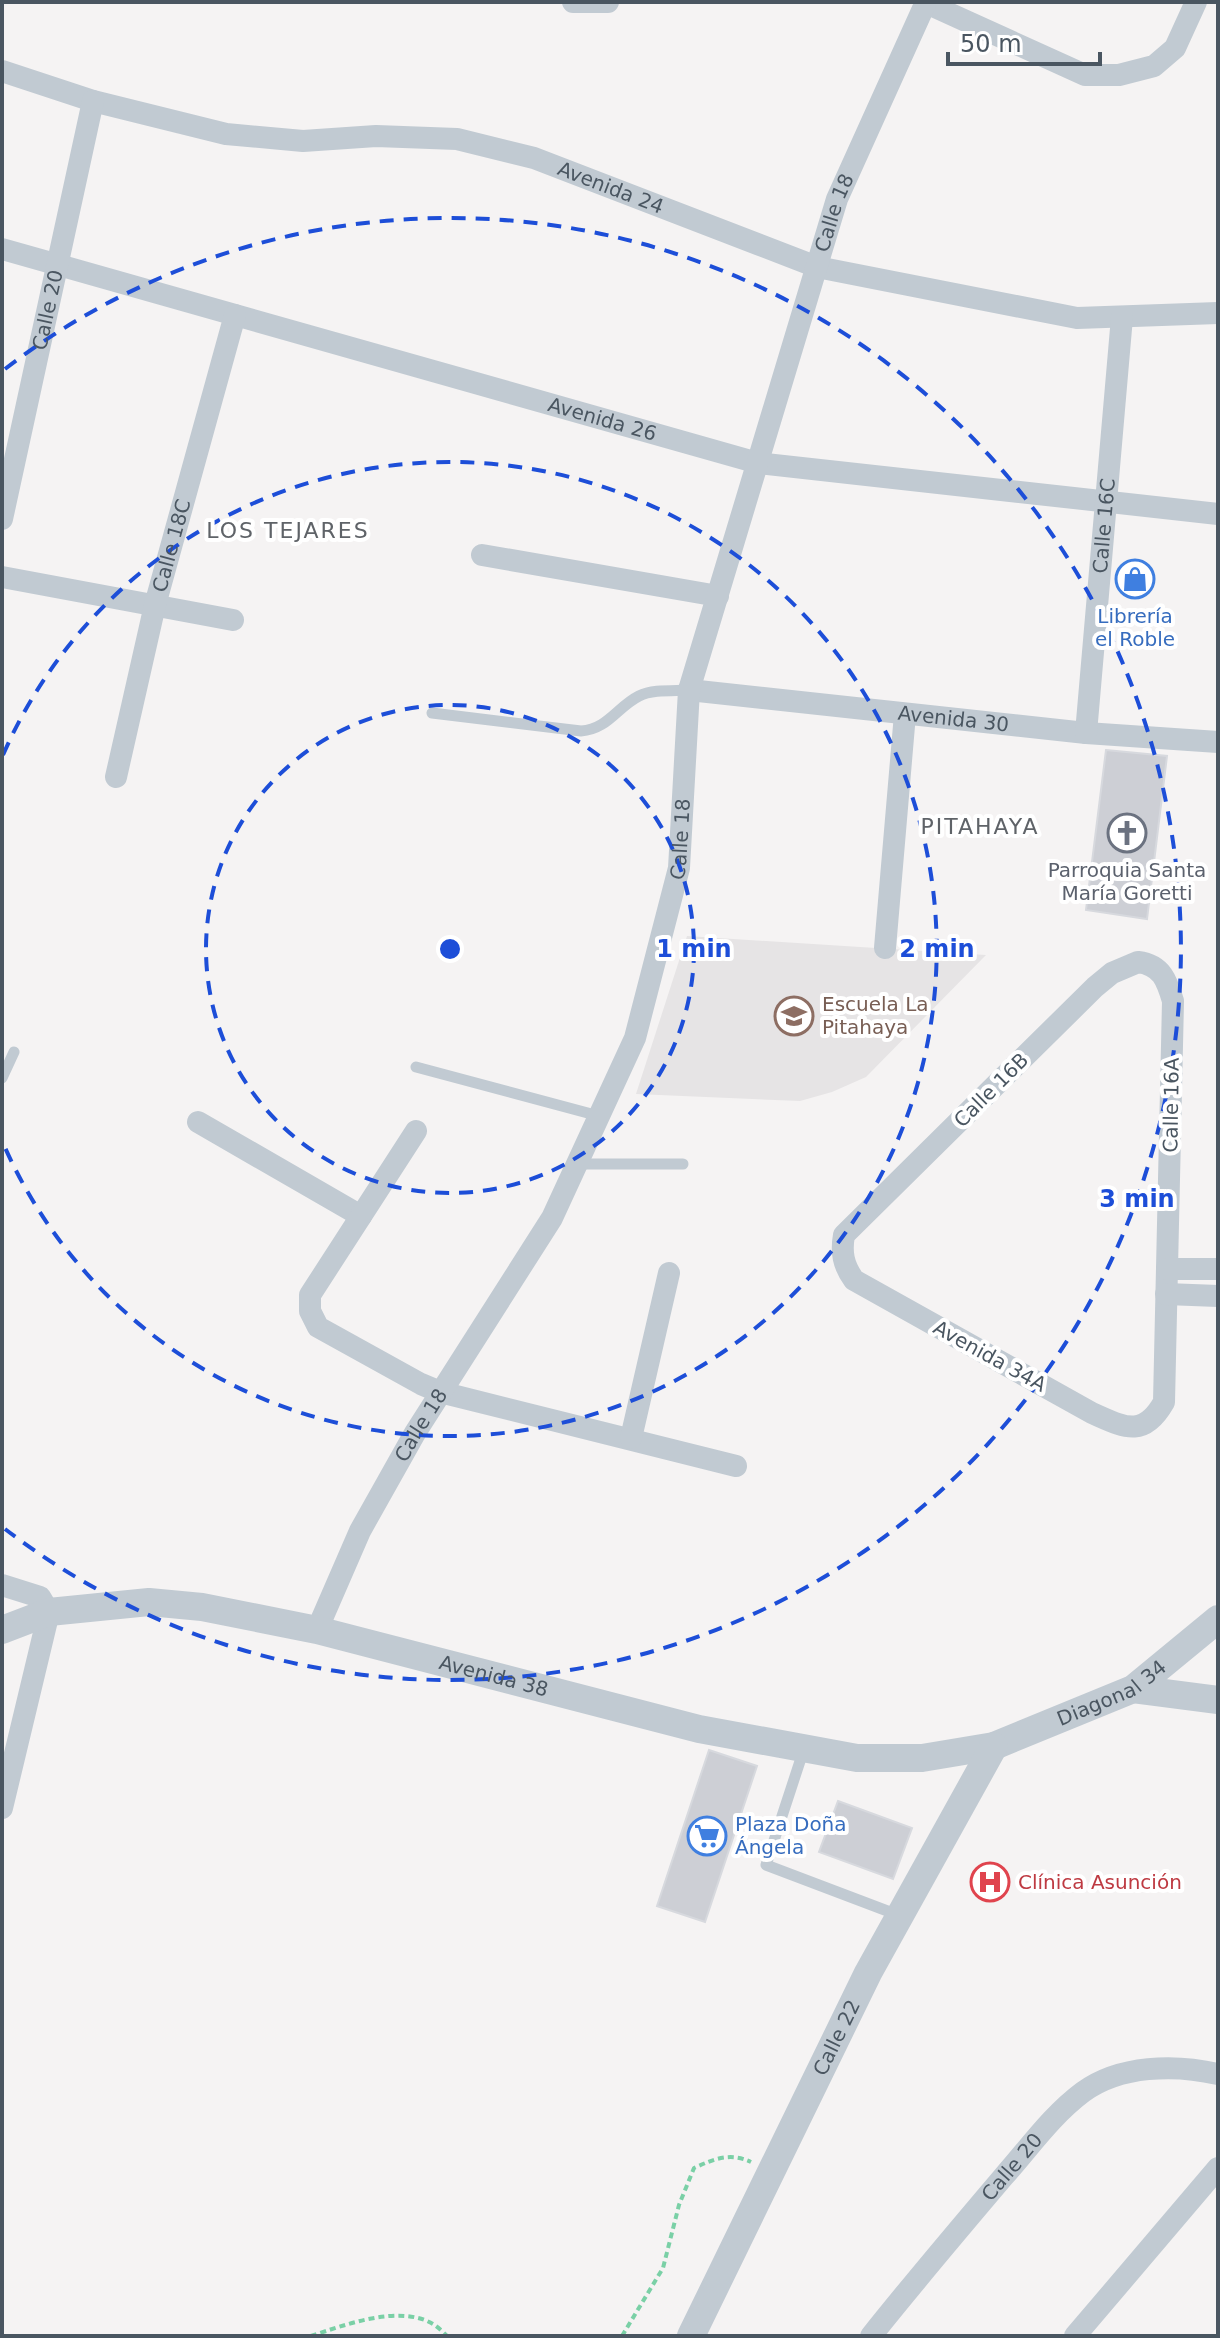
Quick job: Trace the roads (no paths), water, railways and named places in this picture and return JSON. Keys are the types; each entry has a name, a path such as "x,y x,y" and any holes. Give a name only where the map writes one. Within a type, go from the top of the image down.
{"street":[{"path":"573,2 608,2"},
{"path":"925,2 1085,75 1119,75 1154,66 1175,48 1196,2"},
{"name":"Calle 18","path":"317,1630 360,1531 440,1392 552,1218 635,1038 679,868 689,690 837,199 925,2"},
{"name":"Avenida 24","path":"2,71 93,101 226,134 303,141 376,136 457,139 534,158 817,267 1077,318 1218,313"},
{"name":"Calle 20","path":"2,519 93,101"},
{"name":"Avenida 26","path":"2,249 758,463 1218,514"},
{"name":"Calle 18C","path":"116,777 155,605 235,315"},
{"name":"Calle 16C","path":"1086,733 1122,317"},
{"path":"482,555 718,596"},
{"path":"2,577 233,620"},
{"name":"Avenida 30","path":"689,690 1086,733 1218,742"},
{"path":"885,948 905,714"},
{"name":"Calle 16B","path":"844,1235 1095,987 1129,964 1148,963"},
{"name":"Calle 16A","path":"1148,963 1159,969 1173,1001 1164,1402"},
{"path":"198,1122 361,1216"},
{"path":"416,1131 310,1295 310,1311 318,1327 440,1392 736,1466"},
{"name":"Avenida 34A","path":"844,1235 844,1260 854,1280 1092,1413 1124,1426 1135,1427 1146,1424 1157,1415 1164,1402"},
{"path":"1167,1269 1218,1269"},
{"path":"631,1438 669,1273"},
{"path":"1166,1294 1218,1296"},
{"path":"2,1585 40,1597 49,1612 2,1808"},
{"name":"Avenida 38","path":"2,1630 49,1612 149,1602 202,1607 317,1630 699,1729 857,1758 909,1758 994,1746"},
{"name":"Diagonal 34","path":"994,1746 1133,1689 1218,1619"},
{"path":"1133,1689 1218,1700"},
{"name":"Calle 22","path":"691,2336 868,1973 994,1746"},
{"name":"Calle 20","path":"871,2336 923,2270 1054,2118 1084,2091 1115,2077 1147,2069 1193,2068 1218,2074"},
{"path":"1075,2336 1218,2168"}],"lane":[{"path":"432,713 581,731 595,730 630,701 644,694 689,690"},
{"path":"2,1078 14,1052"},
{"path":"416,1067 599,1116"},
{"path":"576,1164 683,1164"},
{"path":"804,1748 766,1865 899,1916"}],"place":[{"name":"Librería el Roble","path":"1135,579"},
{"name":"Parroquia Santa María Goretti","path":"1127,833"},
{"name":"Escuela La Pitahaya","path":"794,1016"},
{"name":"Plaza Doña Ángela","path":"707,1836"},
{"name":"Clínica Asunción","path":"990,1882"}],"district":[{"name":"LOS TEJARES","path":"288,530"},
{"name":"PITAHAYA","path":"980,826"}]}
